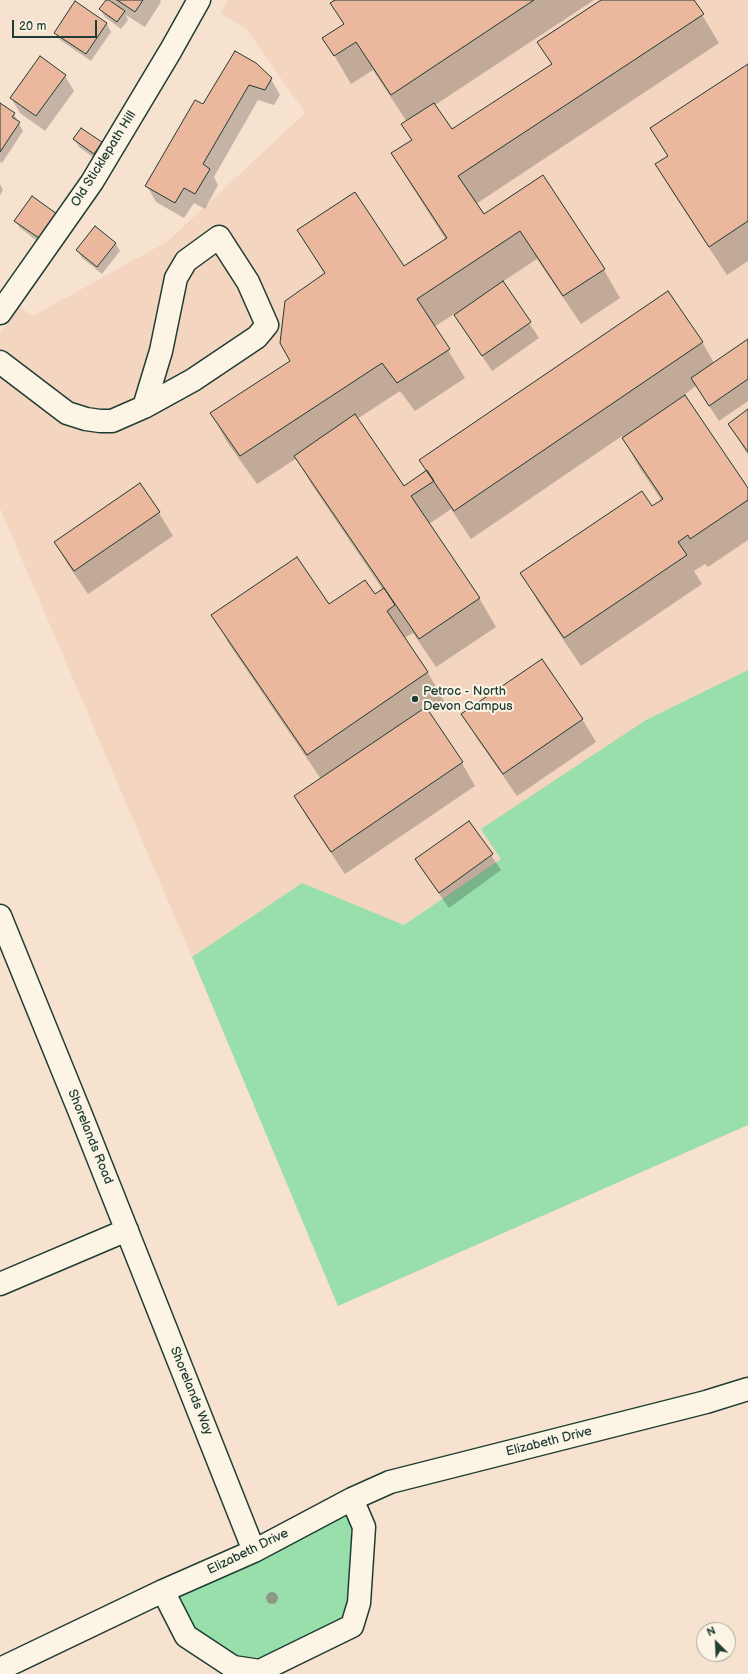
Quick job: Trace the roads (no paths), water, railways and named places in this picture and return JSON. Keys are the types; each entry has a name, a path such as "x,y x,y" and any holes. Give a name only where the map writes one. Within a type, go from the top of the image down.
{"street":[{"name":"Old Sticklepath Hill","path":"0,313 92,182 171,50 199,0"},
{"path":"0,362 67,413 86,419 112,421 144,407 206,371 257,338 267,325 248,282 219,237 186,261 176,278 161,351 144,407"},
{"name":"Shorelands Road","path":"0,916 127,1230"},
{"path":"0,1284 127,1230"},
{"name":"Shorelands Way","path":"127,1230 254,1551"},
{"name":"Elizabeth Drive","path":"0,1669 163,1591 254,1551 352,1499 390,1482 699,1404 748,1390"},
{"path":"163,1591 186,1636 233,1667 260,1671 352,1626 359,1603 364,1528 352,1499"}],"place":[{"name":"Petroc - North Devon Campus","path":"415,699"}]}
